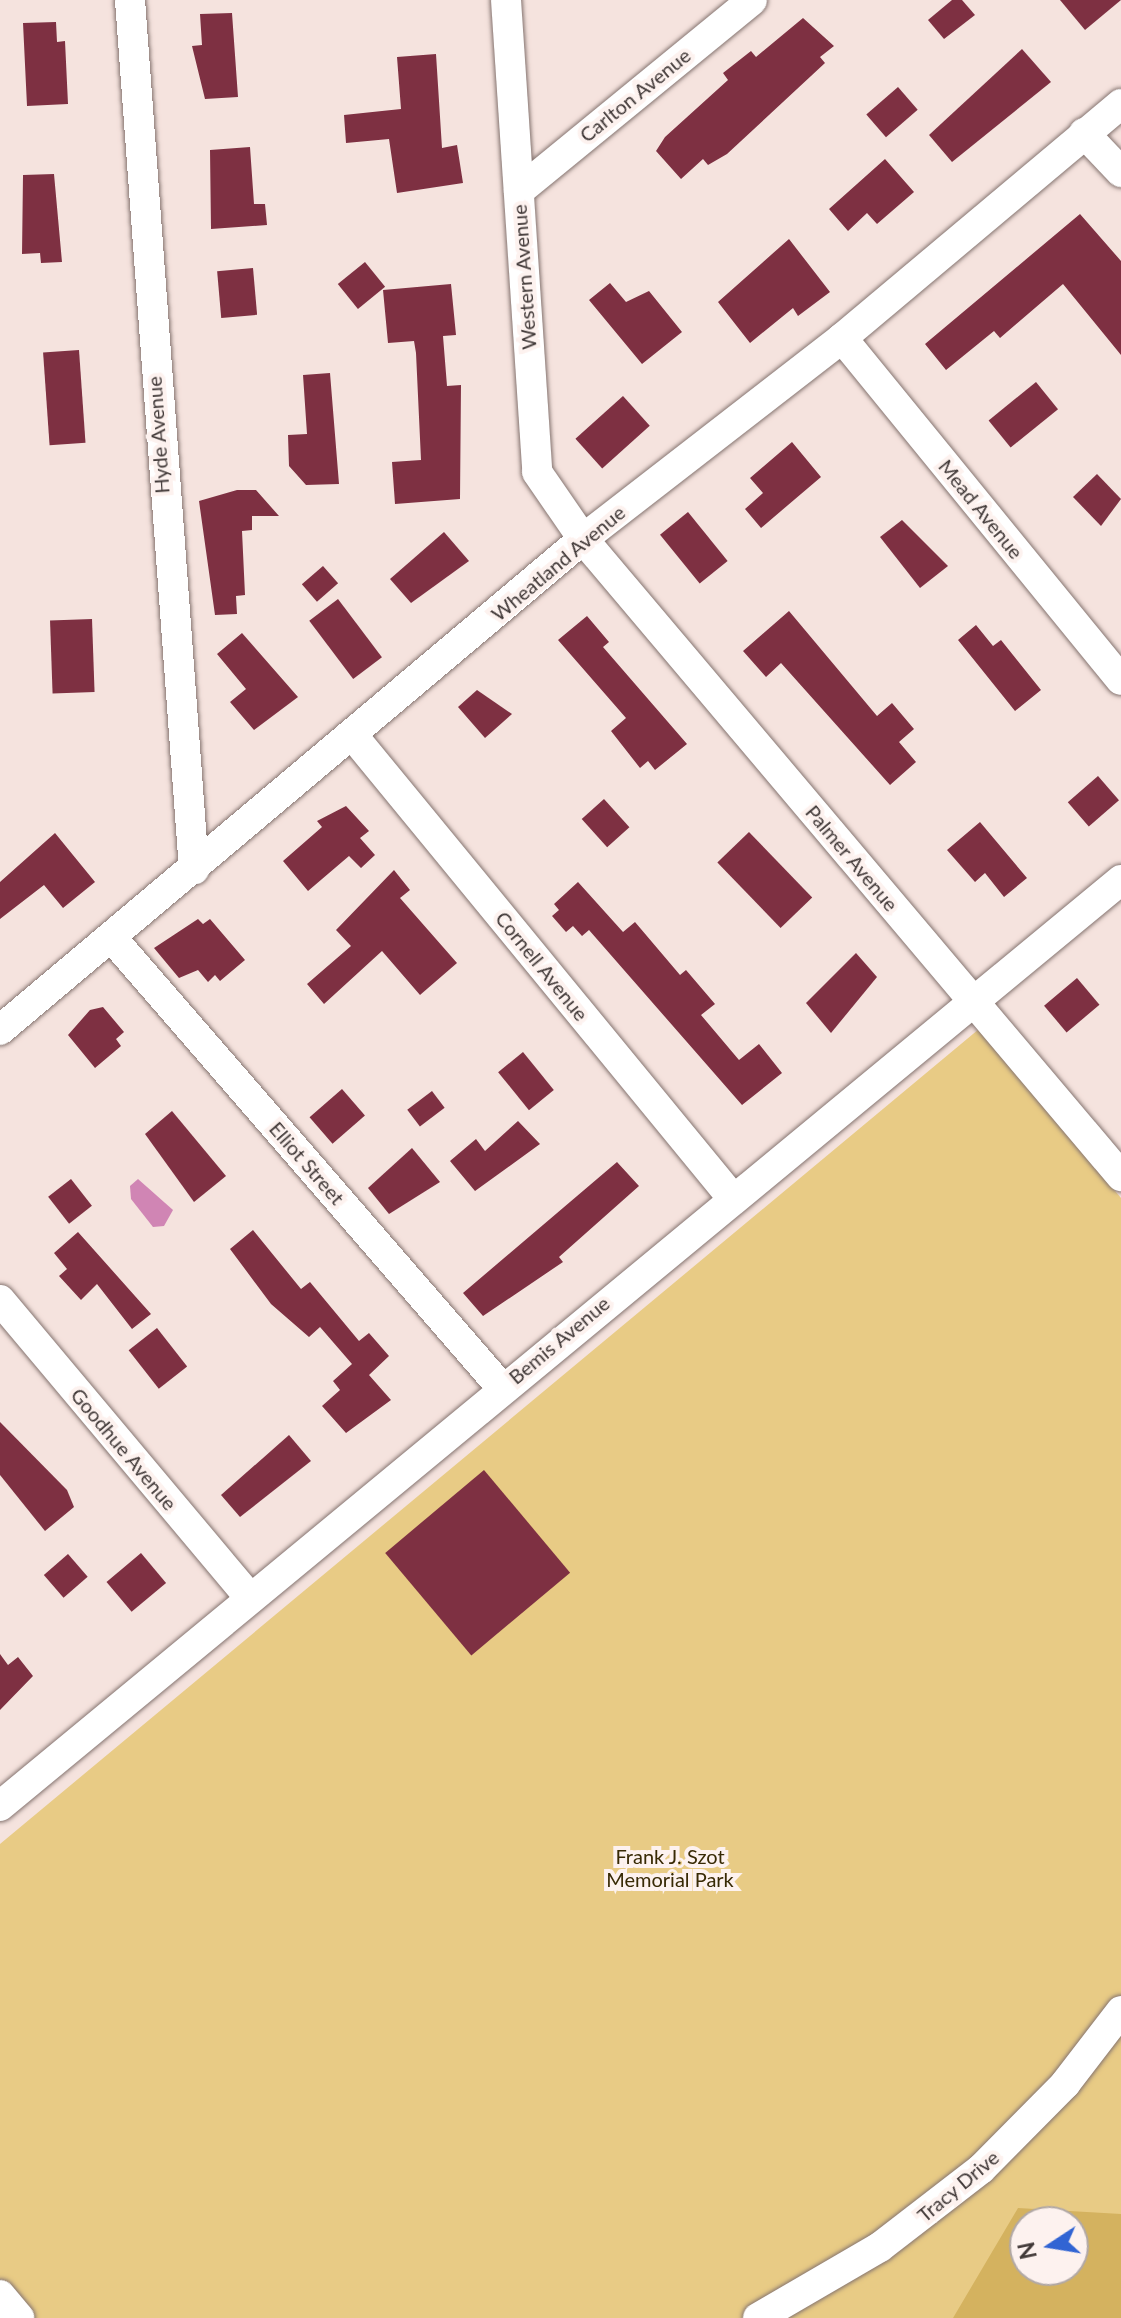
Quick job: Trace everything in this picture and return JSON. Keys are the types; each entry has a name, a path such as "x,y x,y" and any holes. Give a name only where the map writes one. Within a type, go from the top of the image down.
{"street":[{"name":"Hyde Avenue","path":"130,0 194,870"},
{"name":"Western Avenue","path":"506,0 537,472 583,539"},
{"name":"Carlton Avenue","path":"519,191 752,0"},
{"name":"Wheatland Avenue","path":"0,1030 354,737 583,539 842,338 1121,104"},
{"path":"1084,133 1121,172"},
{"name":"Mead Avenue","path":"842,338 1121,680"},
{"name":"Palmer Avenue","path":"583,539 1121,1176"},
{"name":"Cornell Avenue","path":"354,737 730,1195"},
{"name":"Bemis Avenue","path":"1,1804 730,1195 975,1002 1121,880"},
{"name":"Elliot Street","path":"112,938 502,1388"},
{"name":"Goodhue Avenue","path":"0,1300 250,1598"},
{"name":"Tracy Drive","path":"758,2318 880,2247 981,2169 1065,2084 1121,2011"},
{"path":"0,2295 19,2318"}],"green space":[{"name":"Frank J. Szot Memorial Park","path":"979,1029 1121,1198 1121,2318 0,2318 0,1844"}],"shaded area":[{"path":"138,1179 173,1210 164,1226 153,1227 131,1199 130,1186"},
{"path":"1089,2212 1121,2214 1121,2318 953,2318 1009,2223 1009,2286 1089,2286"}],"building":[{"path":"952,0 962,0 975,15 944,39 928,20"},
{"path":"1060,0 1121,0 1085,30"},
{"path":"232,13 238,97 205,99 192,46 202,45 200,14"},
{"path":"803,18 834,46 820,57 825,63 727,154 708,165 703,159 681,179 656,151 665,137 728,80 723,73 751,51 756,57"},
{"path":"56,22 57,42 65,41 68,104 27,106 23,23"},
{"path":"1022,49 1051,82 952,162 929,135"},
{"path":"436,54 442,148 457,145 463,183 397,193 389,139 346,143 344,115 401,109 397,57"},
{"path":"898,87 918,110 886,137 866,115"},
{"path":"250,147 254,204 265,204 267,225 211,229 210,150"},
{"path":"885,159 914,192 877,224 867,213 848,231 829,209"},
{"path":"54,174 62,262 41,263 40,253 22,254 23,175"},
{"path":"1080,214 1121,261 1121,355 1063,284 1000,338 994,331 946,370 925,344"},
{"path":"789,239 830,292 798,316 793,308 750,343 718,302"},
{"path":"365,262 385,287 358,309 338,284"},
{"path":"253,268 257,315 221,318 217,271"},
{"path":"610,283 626,302 649,291 682,332 642,364 589,300"},
{"path":"451,284 456,335 443,336 447,386 461,385 460,499 395,504 392,462 421,460 416,353 414,341 388,343 383,290"},
{"path":"79,350 85,443 50,445 43,353"},
{"path":"330,373 339,484 306,485 289,466 288,435 307,434 303,375"},
{"path":"1036,382 1058,409 1011,448 989,420"},
{"path":"623,396 650,426 602,469 575,439"},
{"path":"792,442 821,477 761,528 745,509 763,493 750,478"},
{"path":"1097,474 1121,499 1101,526 1073,497"},
{"path":"237,490 256,490 279,516 252,516 252,530 242,531 245,595 236,596 237,614 215,615 199,501"},
{"path":"688,512 728,561 700,584 660,535"},
{"path":"902,520 948,566 920,588 880,537"},
{"path":"444,532 469,561 411,603 390,579"},
{"path":"323,566 338,583 317,602 302,584"},
{"path":"338,599 382,657 353,679 309,621"},
{"path":"789,611 877,716 892,703 914,729 899,742 916,762 890,785 781,663 766,677 743,651"},
{"path":"587,616 609,642 603,647 687,744 655,770 648,761 640,768 611,731 626,718 558,640"},
{"path":"92,619 95,692 53,693 50,620"},
{"path":"976,625 993,646 1001,640 1041,690 1015,711 958,640"},
{"path":"242,633 298,697 254,730 230,702 246,689 217,654"},
{"path":"477,690 512,714 485,738 458,707"},
{"path":"1098,776 1119,800 1089,826 1068,802"},
{"path":"604,799 629,827 607,847 582,819"},
{"path":"346,806 369,831 360,838 375,855 361,868 349,856 308,891 283,861 322,827 317,821"},
{"path":"980,822 1027,878 1004,897 985,873 975,882 947,850"},
{"path":"749,832 812,897 781,928 717,863"},
{"path":"55,833 95,882 63,908 44,885 0,919 0,882"},
{"path":"394,870 410,890 400,898 457,963 420,995 382,951 324,1004 307,984 351,946 336,930"},
{"path":"578,882 623,932 635,922 680,975 686,970 715,1004 701,1015 739,1060 759,1044 782,1073 742,1105 589,930 582,936 573,926 566,932 552,916 559,910 554,904"},
{"path":"198,919 203,924 210,919 245,960 220,981 215,975 208,982 198,970 179,978 154,948"},
{"path":"856,953 877,977 831,1033 806,1003"},
{"path":"1077,978 1099,1005 1067,1032 1044,1006"},
{"path":"103,1007 124,1032 116,1039 121,1046 95,1068 68,1035 90,1010"},
{"path":"523,1052 554,1090 529,1110 498,1072"},
{"path":"342,1089 365,1115 333,1144 310,1117"},
{"path":"432,1091 445,1108 420,1126 407,1110"},
{"path":"172,1111 226,1176 194,1202 145,1134"},
{"path":"518,1121 540,1144 475,1191 450,1161 476,1139 485,1151"},
{"path":"412,1148 440,1182 389,1214 368,1188"},
{"path":"617,1162 639,1186 559,1257 563,1262 483,1316 463,1293"},
{"path":"71,1179 92,1206 69,1224 48,1197"},
{"path":"253,1230 301,1289 310,1282 359,1341 369,1333 389,1356 369,1375 391,1400 346,1433 322,1406 340,1390 333,1381 352,1364 320,1327 309,1337 271,1304 230,1249"},
{"path":"78,1232 151,1314 132,1329 97,1284 81,1300 59,1276 67,1269 54,1253"},
{"path":"157,1328 187,1367 159,1389 129,1350"},
{"path":"0,1422 67,1490 74,1507 45,1531 0,1475"},
{"path":"289,1435 311,1461 240,1517 221,1495"},
{"path":"484,1470 570,1573 471,1656 385,1553"},
{"path":"141,1553 166,1583 132,1612 107,1582"},
{"path":"68,1554 88,1577 64,1598 44,1575"},
{"path":"0,1654 8,1665 18,1657 33,1676 0,1710"}]}
